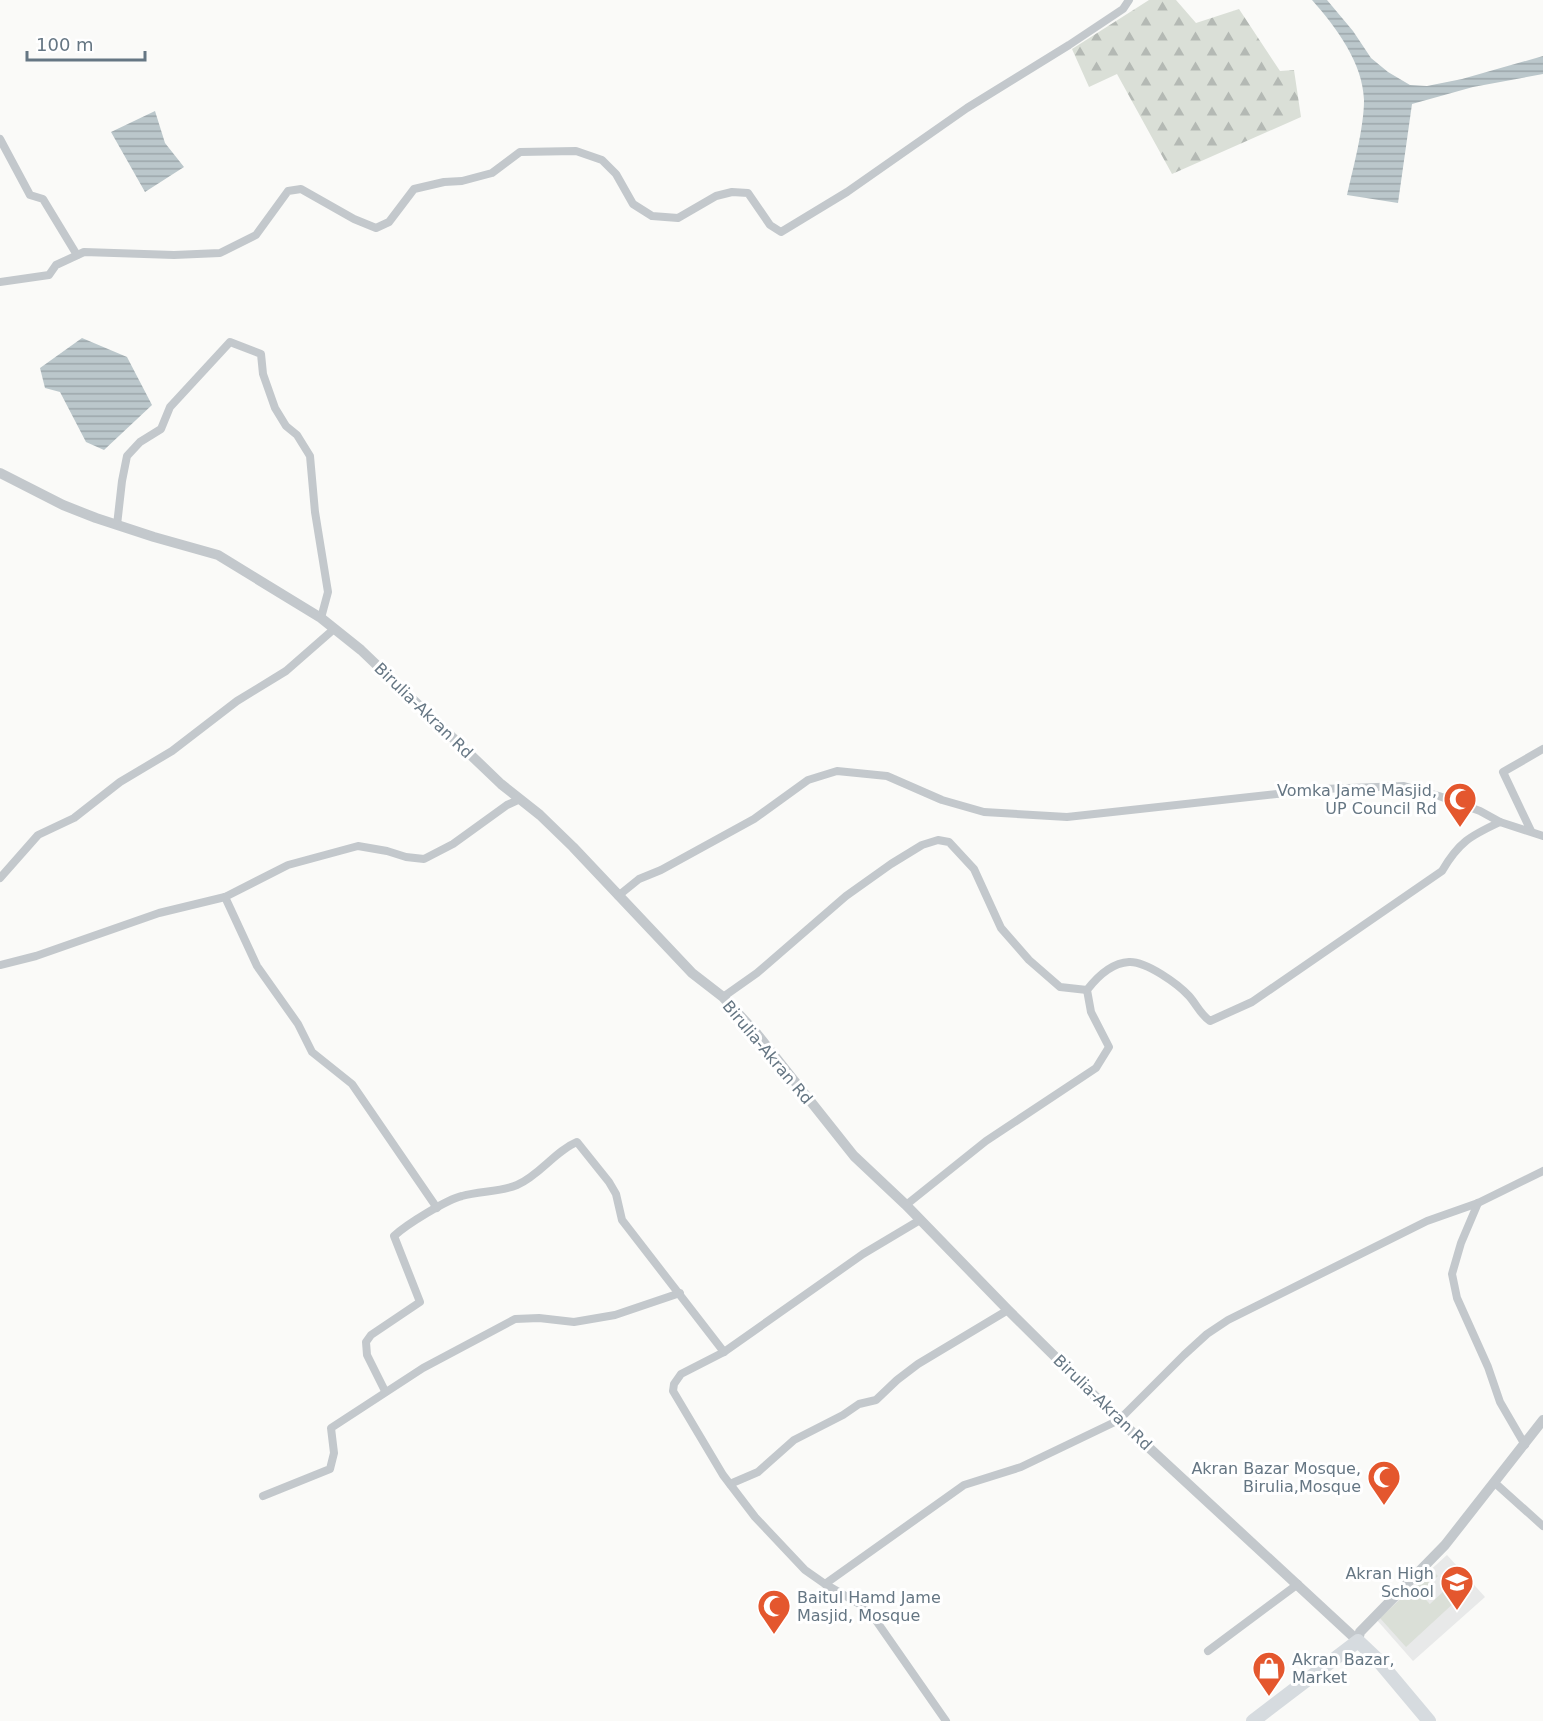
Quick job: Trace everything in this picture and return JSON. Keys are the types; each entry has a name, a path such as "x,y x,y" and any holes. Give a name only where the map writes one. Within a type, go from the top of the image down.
{"highway":[{"path":"1252,1721 1358,1641"},
{"name":"Birulia-Akran Rd","path":"1358,1641 1377,1659 1429,1721"}],"street":[{"path":"0,282 49,275 56,265 84,252 174,255 220,253 256,236 288,191 301,189 354,219 376,228 389,222 414,189 444,182 462,181 492,173 520,152 576,151 603,160 616,174 633,204 652,216 678,218 716,196 732,192 748,193 770,225 781,232 847,192 968,108 1123,9 1129,0"},
{"path":"0,139 30,195 43,199 77,255"},
{"path":"117,525 127,456 140,442 161,429 170,407 230,342 261,354 263,374 276,408 286,426 297,435 310,456 315,512 328,592 321,618"},
{"name":"Birulia-Akran Rd","path":"0,473 63,505 117,525 218,555 321,618 383,670 501,784 573,847 692,973 723,997 757,1034 854,1156 906,1205 1008,1310 1119,1420 1358,1641"},
{"path":"0,878 38,835 74,819 120,782 172,751 237,701 286,671 334,629"},
{"path":"1531,831 1503,772 1543,749"},
{"path":"618,896 639,879 661,870 754,819 808,780 837,771 887,776 942,800 984,812 1067,817 1323,789 1404,786 1439,796 1480,811 1500,822 1543,836"},
{"path":"0,965 36,956 159,913 225,897 288,865 358,846 387,851 406,858 424,859 453,844 507,805 520,799"},
{"path":"906,1205 986,1141 1096,1068 1109,1047 1091,1012 1087,990 1098,976 1129,962 1146,967 1167,978 1190,997 1201,1015 1210,1021 1252,1002 1442,871 1453,852 1472,835 1500,822"},
{"path":"723,997 757,973 846,896 922,845 938,840 949,842 974,869 1001,928 1029,960 1060,987 1087,990"},
{"path":"225,897 257,966 298,1024 312,1052 352,1083 437,1208"},
{"path":"385,1391 367,1355 366,1342 371,1335 420,1302 394,1236 437,1208 461,1196 517,1185 542,1169 571,1144 577,1142 616,1194 622,1220 724,1352"},
{"path":"825,1584 964,1485 1021,1467 1119,1420 1184,1355 1228,1320 1427,1221 1478,1203 1543,1172"},
{"path":"1478,1203 1461,1243 1452,1274 1457,1298 1488,1367 1500,1402 1525,1445"},
{"path":"920,1220 864,1254 724,1352 681,1374 674,1384 673,1391 730,1484 755,1517 806,1570 868,1609 946,1721"},
{"path":"263,1496 330,1469 333,1453 331,1428 385,1391 515,1318 539,1317 573,1322 615,1315 680,1293"},
{"path":"730,1484 758,1472 794,1440 860,1404 876,1400 918,1364 1008,1310"},
{"path":"1358,1641 1360,1632 1445,1545 1543,1420"},
{"path":"1495,1483 1543,1526"},
{"path":"1208,1651 1298,1584"}],"shaded area":[{"path":"1312,0 1327,0 1353,31 1371,58 1388,72 1410,85 1427,86 1462,79 1543,56 1543,74 1473,87 1412,104 1398,203 1347,195 1362,123 1364,100 1362,86 1347,46"},
{"path":"155,111 165,143 184,167 145,192 111,132"},
{"path":"82,338 127,357 152,405 104,450 86,442 60,392 45,388 40,368"},
{"name":"Akran High School","path":"1447,1555 1485,1597 1413,1661 1376,1619","holes":["1438,1577 1420,1593 1430,1604 1380,1618"]}],"green space":[{"path":"1149,0 1176,0 1196,23 1239,9 1280,71 1294,70 1301,117 1172,174 1117,74 1089,87 1072,49"},
{"path":"1432,1570 1438,1576 1420,1593 1430,1604 1446,1589 1457,1600 1406,1647 1380,1618"}],"place":[{"name":"Vomka Jame Masjid, UP Council Rd","path":"1460,828"},
{"name":"Akran Bazar Mosque, Birulia,Mosque","path":"1384,1506"},
{"name":"Akran High School","path":"1457,1611"},
{"name":"Baitul Hamd Jame Masjid, Mosque","path":"774,1635"},
{"name":"Akran Bazar, Market","path":"1269,1697"}]}
